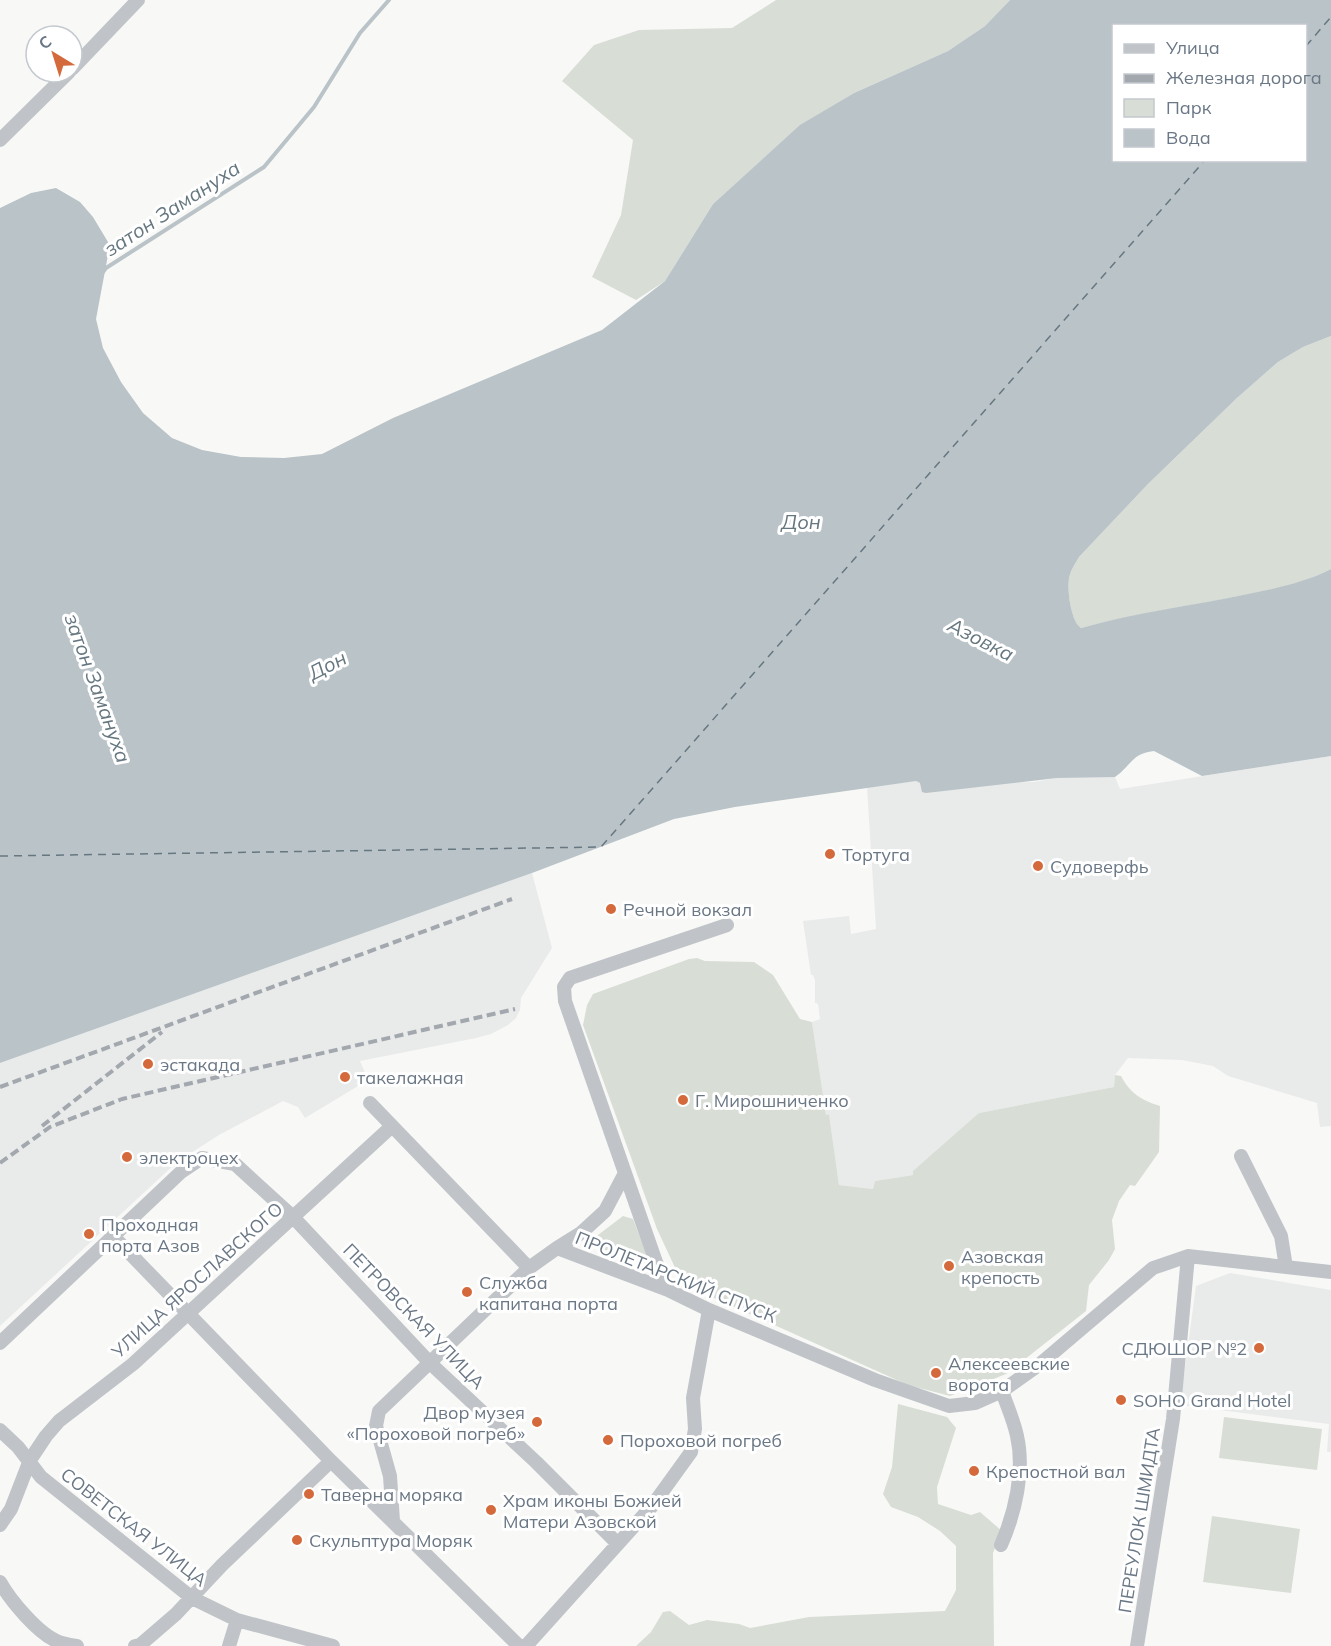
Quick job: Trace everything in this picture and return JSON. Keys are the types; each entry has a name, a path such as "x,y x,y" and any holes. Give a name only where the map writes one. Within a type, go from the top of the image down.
{"street":[{"path":"84,57 138,0"},
{"path":"0,140 58,84"},
{"path":"668,1290 565,1000 564,987 570,978 727,925"},
{"path":"370,1103 529,1268"},
{"name":"УЛИЦА ЯРОСЛАВСКОГО","path":"0,1525 11,1509 30,1460 59,1421 133,1365 391,1126"},
{"path":"1241,1156 1281,1236 1286,1267"},
{"name":"ПЕТРОВСКАЯ УЛИЦА","path":"114,1237 181,1172 202,1158 235,1164 293,1217 430,1363 536,1462 618,1544"},
{"path":"557,1248 581,1233 604,1211 625,1173"},
{"path":"0,1343 114,1237 331,1461 519,1646"},
{"name":"ПРОЛЕТАРСКИЙ СПУСК","path":"393,1521 390,1476 376,1426 379,1411 529,1268 557,1248 668,1290 709,1310 875,1380 949,1406 975,1403 1002,1391"},
{"path":"1001,1545 1010,1524 1020,1480 1017,1437 1002,1391 1040,1364 1154,1268 1188,1256 1331,1272"},
{"name":"ПЕРЕУЛОК ШМИДТА","path":"1137,1646 1173,1419 1188,1256"},
{"path":"526,1646 652,1506 692,1452 695,1429 693,1398 709,1310"},
{"name":"СОВЕТСКАЯ УЛИЦА","path":"0,1430 30,1460 42,1477 192,1598 237,1620 333,1646"},
{"path":"135,1646 140,1645 192,1598 222,1565 331,1461"},
{"path":"0,1582 30,1620 57,1641 77,1646"},
{"path":"229,1646 237,1620"}],"shaded area":[{"path":"1331,756 1331,1126 1320,1127 1317,1103 1228,1076 1213,1066 1182,1060 1128,1058 1115,1075 1114,1087 979,1113 913,1175 875,1181 873,1189 839,1185 812,1022 820,1019 818,1004 815,1003 815,980 811,975 803,921 849,916 851,934 876,929 867,787 916,781 920,783 1034,782 1106,775 1115,777 1120,789"},
{"path":"532,873 552,948 521,998 520,1010 516,1018 508,1025 491,1034 476,1038 360,1061 368,1080 305,1118 298,1107 283,1101 219,1135 177,1162 0,1326 0,1063"},
{"name":"СДЮШОР №2","path":"1230,1273 1331,1290 1331,1452 1327,1452 1329,1424 1180,1405 1196,1286"}],"green space":[{"path":"776,0 1010,0 985,26 948,51 854,93 801,125 713,204 665,281 636,300 592,277 621,215 633,140 562,81 594,45 639,30 732,28"},
{"path":"1331,336 1331,569 1298,583 1274,589 1081,628 1072,613 1069,591 1070,573 1079,557 1148,484 1237,398 1278,362 1303,347"},
{"path":"697,958 705,961 754,962 773,975 800,1019 812,1022 839,1185 873,1189 875,1181 913,1175 913,1171 979,1113 1114,1087 1115,1075 1121,1076 1137,1096 1160,1106 1159,1152 1135,1186 1130,1185 1119,1201 1112,1220 1115,1249 1089,1285 1086,1311 1006,1374 950,1396 908,1385 687,1286 678,1274 657,1229 583,1025 587,1005 593,994"},
{"path":"623,1216 633,1219 649,1261 642,1265 596,1246 594,1238"},
{"path":"898,1404 947,1417 956,1428 937,1487 938,1504 971,1515 980,1512 1002,1531 993,1553 994,1646 636,1646 651,1632 663,1612 670,1611 689,1625 707,1620 739,1624 750,1628 809,1617 945,1611 956,1590 956,1546 940,1531 918,1517 891,1507 883,1494 892,1467"},
{"path":"1224,1417 1322,1429 1317,1470 1219,1458"},
{"path":"1212,1516 1300,1529 1291,1593 1203,1582"}],"water":[{"name":"Дон","path":"1010,0 1331,0 1331,336 1303,347 1278,362 1237,398 1148,484 1079,557 1070,573 1069,598 1072,613 1081,628 1277,588 1331,569 1331,756 1202,776 1154,751 1136,757 1115,777 1057,778 926,793 922,792 920,783 916,781 735,807 674,819 532,873 0,1063 0,208 31,193 56,188 80,202 93,217 108,242 108,255 96,319 103,348 121,382 143,413 172,438 202,450 241,457 284,458 322,454 393,418 602,330 665,281 713,204 800,125 854,93 948,51 985,26"}],"waterway":[{"name":"затон Замануха","path":"103,272 264,167 314,107 360,33 389,0"}],"ferry route":[{"path":"1307,45 1331,17"},
{"path":"0,856 601,847 1203,162"}],"railway":[{"path":"0,1087 512,899"},
{"path":"0,1163 50,1127 122,1099 515,1009"},
{"path":"42,1126 162,1032"}],"place":[{"name":"Тортуга","path":"830,854"},
{"name":"Судоверфь","path":"1038,866"},
{"name":"Речной вокзал","path":"611,909"},
{"name":"эстакада","path":"148,1064"},
{"name":"такелажная","path":"345,1077"},
{"name":"Г. Мирошниченко","path":"683,1100"},
{"name":"электроцех","path":"127,1157"},
{"name":"Проходная порта Азов","path":"89,1234"},
{"name":"Азовская крепость","path":"949,1266"},
{"name":"Служба капитана порта","path":"467,1292"},
{"name":"СДЮШОР №2","path":"1259,1348"},
{"name":"Алексеевские ворота","path":"936,1373"},
{"name":"SOHO Grand Hotel","path":"1121,1400"},
{"name":"Двор музея «Пороховой погреб»","path":"537,1422"},
{"name":"Пороховой погреб","path":"608,1440"},
{"name":"Крепостной вал","path":"974,1471"},
{"name":"Таверна моряка","path":"309,1494"},
{"name":"Храм иконы Божией Матери Азовской","path":"491,1510"},
{"name":"Скульптура Моряк","path":"297,1540"}],"water label":[{"name":"Азовка","path":"981,639"}]}
